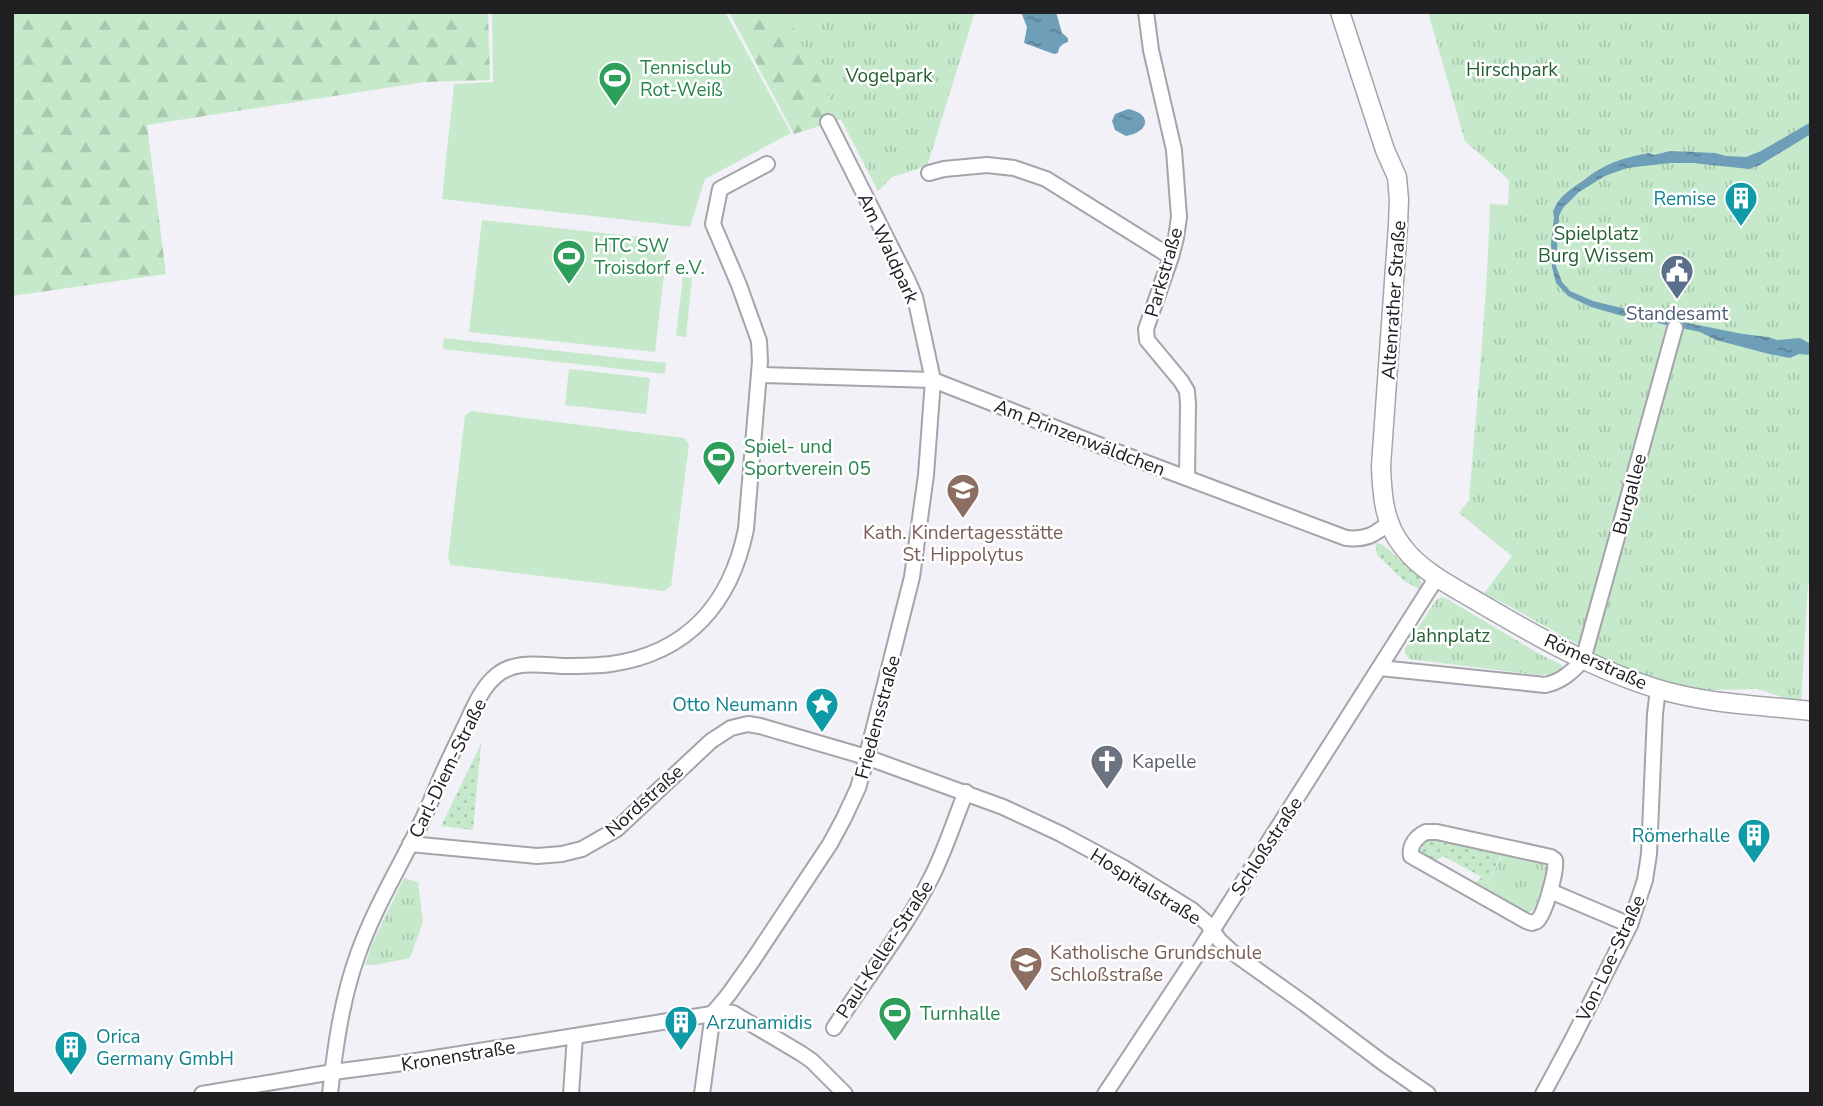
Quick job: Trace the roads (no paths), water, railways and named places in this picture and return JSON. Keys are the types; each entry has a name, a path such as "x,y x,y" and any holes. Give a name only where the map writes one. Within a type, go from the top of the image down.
{"street":[{"name":"Parkstraße","path":"1146,12 1174,150 1179,216 1171,257 1146,329 1147,340 1187,391 1187,478"},
{"name":"Altenrather Straße","path":"1340,12 1396,177 1399,200 1381,466 1383,501 1389,523 1400,545 1421,567 1437,577"},
{"name":"Am Waldpark","path":"828,122 915,297 933,380"},
{"name":"Carl-Diem-Straße","path":"330,1094 345,1000 357,956 381,900 488,683 514,666 610,664 639,657 676,642 692,631 727,586 742,548 748,508 760,361 759,341 713,224 720,189 767,164"},
{"path":"929,173 987,165 1014,167 1046,179 1171,257"},
{"name":"Burgallee","path":"1583,660 1675,328"},
{"name":"Am Prinzenwäldchen","path":"759,375 933,380 1346,538 1362,539 1389,523"},
{"name":"Friedensstraße","path":"713,1013 753,960 830,844 858,788 915,562 926,475 933,380"},
{"path":"1437,577 1380,668 1545,685 1561,680 1583,660"},
{"name":"Römerstraße","path":"1437,577 1583,660 1658,689 1696,697 1811,711"},
{"name":"Schloßstraße","path":"1105,1094 1380,668"},
{"name":"Von-Loe-Straße","path":"1543,1094 1639,903 1649,860 1658,689"},
{"name":"Nordstraße","path":"410,844 537,856 582,849 617,829 711,741 731,728 748,724 866,757"},
{"name":"Hospitalstraße","path":"866,757 1025,816 1124,868 1192,910 1232,952 1428,1094"},
{"name":"Paul-Keller-Straße","path":"834,1028 932,877 965,792"},
{"path":"1437,832 1551,857 1556,866 1550,891 1539,919 1532,923 1411,856 1411,849 1422,833 1437,832"},
{"path":"1550,891 1630,925"},
{"path":"702,1094 713,1013 724,1012 733,1013 812,1060 845,1094"},
{"name":"Kronenstraße","path":"202,1094 713,1013"},
{"path":"571,1094 575,1037"}],"water":[{"path":"1021,12 1056,12 1062,33 1068,38 1068,42 1054,54 1024,43 1027,27"},
{"path":"1128,109 1141,115 1145,123 1140,131 1126,136 1115,130 1112,121 1115,114"},
{"path":"1811,122 1811,134 1749,169 1670,163 1627,168 1605,176 1579,192 1563,208 1559,216 1556,266 1562,282 1570,291 1593,301 1743,334 1777,340 1800,338 1811,344 1811,355 1799,354 1790,358 1769,354 1716,340 1700,332 1619,315 1591,307 1568,296 1556,283 1551,244 1553,212 1563,196 1595,172 1617,161 1649,153 1654,155 1670,151 1746,157"}],"place":[{"name":"Tennisclub Rot-Weiß","path":"615,108"},
{"name":"Remise","path":"1741,228"},
{"name":"HTC SW Troisdorf e.V.","path":"569,286"},
{"name":"Standesamt","path":"1677,301"},
{"name":"Spiel- und Sportverein 05","path":"719,487"},
{"name":"Kath. Kindertagesstätte St. Hippolytus","path":"963,520"},
{"name":"Otto Neumann","path":"822,734"},
{"name":"Kapelle","path":"1107,791"},
{"name":"Römerhalle","path":"1754,865"},
{"name":"Katholische Grundschule Schloßstraße","path":"1026,993"},
{"name":"Turnhalle","path":"895,1043"},
{"name":"Arzunamidis","path":"681,1052"},
{"name":"Orica Germany GmbH","path":"71,1077"}],"park label":[{"name":"Hirschpark","path":"1512,69"},
{"name":"Vogelpark","path":"889,75"},
{"name":"Spielplatz Burg Wissem","path":"1596,244"},
{"name":"Jahnplatz","path":"1450,635"}]}
